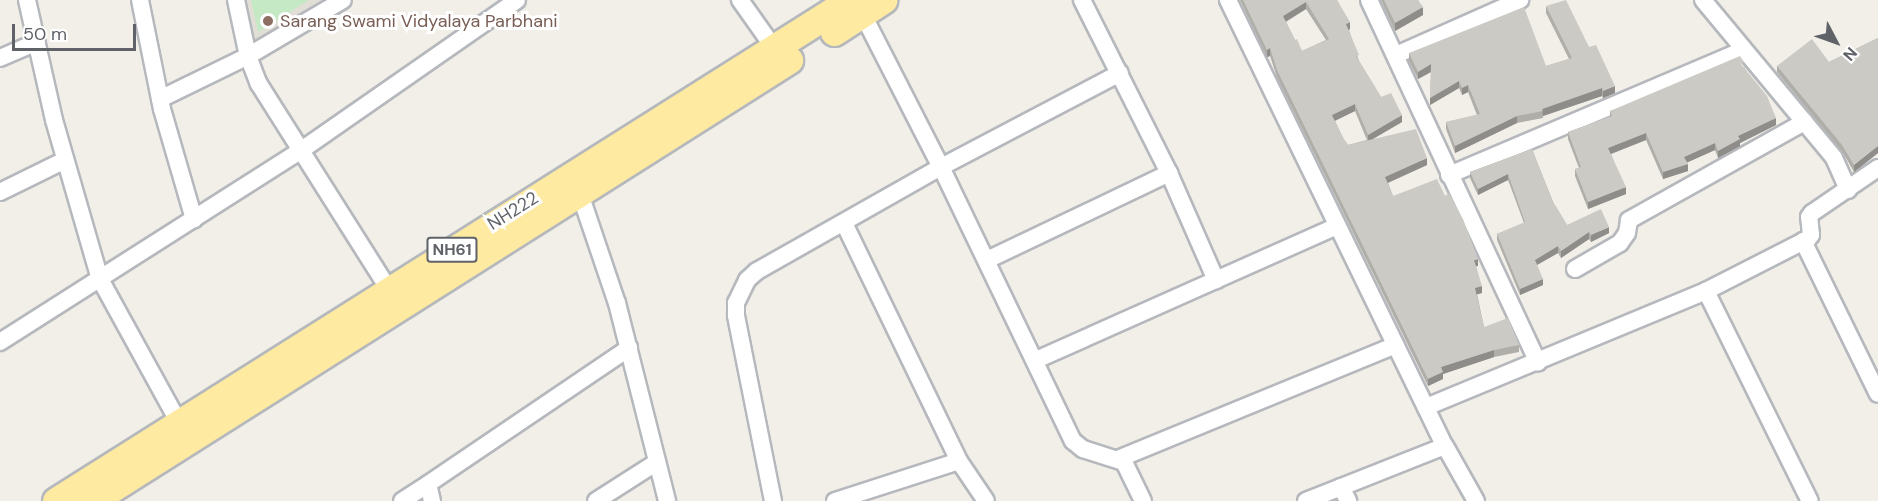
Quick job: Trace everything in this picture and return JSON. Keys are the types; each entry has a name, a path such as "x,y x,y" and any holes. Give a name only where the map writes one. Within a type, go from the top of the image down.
{"highway":[{"name":"NH222","path":"92,501 184,432 389,290 774,48 862,3"},
{"name":"NH222","path":"56,501 184,432 580,195 862,3"}],"street":[{"path":"27,0 65,160 100,279 184,432"},
{"path":"140,0 160,99 194,219"},
{"path":"236,0 248,56 259,84 389,290"},
{"path":"160,99 248,56 343,0"},
{"path":"0,342 300,151 517,0"},
{"path":"740,0 774,48"},
{"path":"1082,0 1169,173 1216,280"},
{"path":"1228,0 1445,446 1476,501"},
{"path":"1369,0 1538,362"},
{"path":"1396,55 1520,0"},
{"path":"1708,1 1744,50 1833,158 1848,190"},
{"path":"862,3 1036,360 1073,441 1083,449 1118,459 1128,468 1143,501"},
{"path":"0,58 37,42"},
{"path":"1449,175 1744,50"},
{"path":"773,501 736,303 740,291 757,271 941,167 1120,73"},
{"path":"1575,269 1620,243 1627,233 1629,220 1804,122"},
{"path":"0,192 65,160"},
{"path":"1426,407 1706,291 1803,241 1811,236 1809,223 1812,213 1878,168"},
{"path":"987,260 1169,173"},
{"path":"580,195 617,303 667,501"},
{"path":"844,223 959,461 986,501"},
{"path":"1036,360 1337,226"},
{"path":"1803,241 1878,394"},
{"path":"1706,291 1805,500"},
{"path":"1118,459 1396,345"},
{"path":"402,501 629,348"},
{"path":"1306,501 1344,494 1445,446"},
{"path":"835,501 959,461"},
{"path":"596,501 657,462"},
{"path":"428,484 432,501"}],"shaded area":[{"name":"Sarang Swami Vidyalaya Parbhani","path":"245,0 322,0 253,41"}],"green space":[{"path":"251,0 309,0 258,32"}],"building":[{"path":"1243,0 1337,0 1350,22 1346,24 1359,55 1356,56 1381,97 1391,93 1402,115 1368,135 1355,104 1332,115 1343,138 1348,145 1416,129 1427,158 1385,177 1393,196 1437,179 1445,196 1449,193 1463,219 1478,259 1474,260 1482,286 1475,288 1484,327 1508,318 1519,345 1494,350 1441,367 1443,372 1428,379 1277,70 1270,48 1267,50","holes":["1306,2 1329,39 1302,51 1283,16"]},
{"path":"1384,0 1418,0 1423,7 1395,23"},
{"path":"1566,0 1589,47 1596,45 1615,86 1603,91 1602,88 1542,109 1543,111 1517,116 1455,146 1446,122 1480,114 1468,85 1462,88 1459,81 1430,98 1431,64 1418,72 1409,53 1524,7 1546,66 1572,58 1546,6"},
{"path":"1878,38 1878,146 1854,165 1842,145 1777,66 1812,39 1829,62"},
{"path":"1740,56 1744,62 1741,64 1767,96 1776,118 1738,136 1740,139 1718,151 1715,143 1684,157 1688,164 1663,172 1646,133 1608,148 1626,187 1588,202 1575,169 1581,167 1568,132 1612,116 1610,111"},
{"path":"1532,149 1553,202 1567,225 1601,209 1609,227 1591,235 1589,232 1561,251 1558,246 1535,260 1543,279 1520,289 1497,234 1525,222 1508,174 1478,189 1470,172"}],"place":[{"name":"Sarang Swami Vidyalaya Parbhani","path":"268,21"}]}
